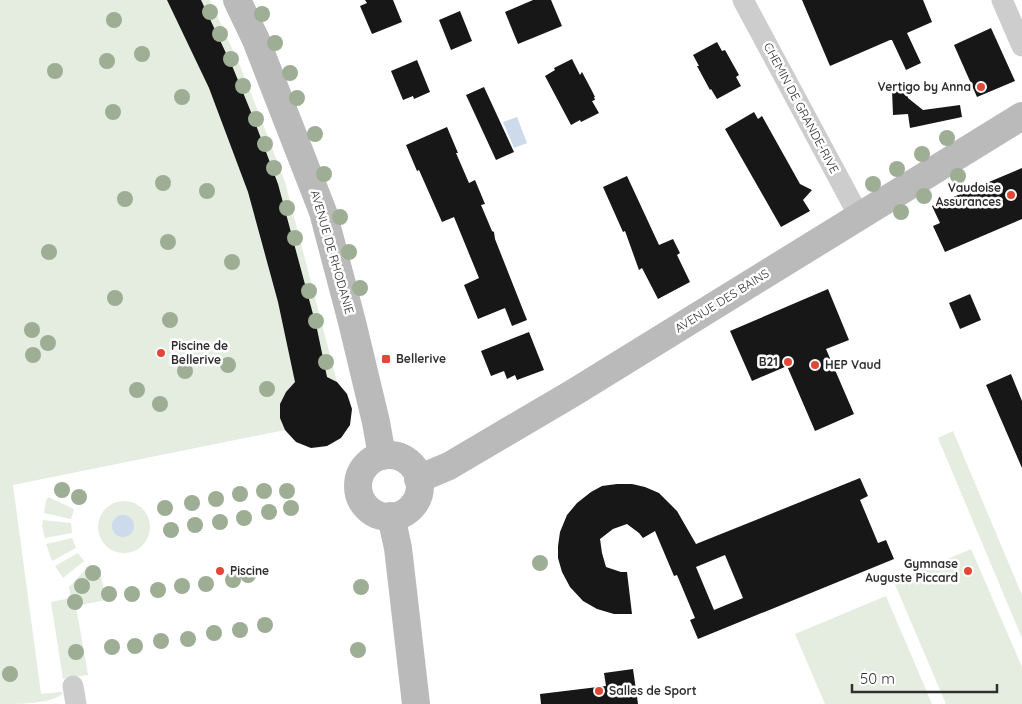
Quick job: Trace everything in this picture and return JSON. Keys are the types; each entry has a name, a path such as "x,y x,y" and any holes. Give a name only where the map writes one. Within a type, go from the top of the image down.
{"main road":[{"name":"AVENUE DE RHODANIE","path":"237,0 262,56 323,212 352,322 376,422 382,456"},
{"name":"AVENUE DES BAINS","path":"418,479 449,466 574,392 1022,116"},
{"path":"392,455 401,458 415,470 418,479 419,489 416,499 410,508 402,514 382,516 365,506 360,498 358,479 367,464 374,458 392,455"},
{"path":"392,516 398,548 416,704"}],"street":[{"name":"CHEMIN DE GRANDE-RIVE","path":"743,0 859,216"},
{"path":"1002,0 1022,46"}],"shaded area":[{"name":"Piscine de Bellerive","path":"0,0 210,0 240,66 285,182 337,382 347,393 351,412 349,423 344,433 328,446 318,448 307,446 293,439 285,430 13,485 41,694 63,693 58,697 44,701 7,704 0,704"},
{"path":"953,431 1022,595 1022,638 938,438"},
{"path":"48,497 74,509 71,519 44,513"},
{"path":"124,501 134,503 142,509 148,517 150,527 148,537 142,545 134,551 124,553 114,551 106,545 100,537 98,527 100,517 106,509 114,503"},
{"path":"43,520 71,523 72,533 45,538 42,526"},
{"path":"72,538 76,548 52,561 46,544"},
{"path":"971,549 1022,667 1022,704 946,704 894,582"},
{"path":"78,553 84,561 63,578 55,566"},
{"path":"90,567 100,571 106,600 76,606 88,675 63,679 51,602 71,598 69,587"},
{"path":"886,596 932,704 825,704 795,634"}],"water":[{"path":"517,117 527,143 514,148 503,122"},
{"path":"123,515 131,518 134,526 131,534 123,537 115,534 112,526 115,518"}],"building":[{"path":"167,0 201,0 233,68 278,184 317,329 327,377 337,382 347,394 352,409 350,425 341,438 327,446 311,448 296,442 285,430 280,418 280,404 286,392 295,382 278,302 248,192 209,88"},
{"path":"365,0 393,0 402,22 372,34 360,6 367,3"},
{"path":"533,0 551,0 562,26 518,44 505,12"},
{"path":"802,0 923,0 932,22 907,33 921,63 906,70 892,40 890,40 830,66"},
{"path":"460,11 472,41 451,50 439,20"},
{"path":"991,28 1015,81 977,97 954,45"},
{"path":"717,42 722,51 725,50 739,75 736,77 741,86 717,99 710,90 693,55"},
{"path":"572,59 580,75 582,72 595,97 595,100 592,101 599,113 571,125 545,76 555,70 554,68"},
{"path":"417,60 430,92 414,99 413,96 403,100 391,71"},
{"path":"484,87 514,152 496,160 466,95"},
{"path":"906,88 908,98 923,110 960,105 962,117 910,128 908,114 893,115 892,90"},
{"path":"754,112 758,119 762,116 800,184 812,190 803,200 810,211 781,227 725,129"},
{"path":"447,127 469,183 475,180 485,204 481,205 494,232 495,239 527,320 512,326 505,308 478,319 464,285 479,278 454,217 442,222 406,145"},
{"path":"1022,168 1022,219 945,252 933,226 940,223 932,206"},
{"path":"627,176 659,245 673,239 680,253 677,255 690,282 658,299 642,268 639,270 625,231 623,232 603,187"},
{"name":"B21","path":"828,289 849,340 826,349 854,414 815,431 787,366 752,381 730,331"},
{"path":"970,294 981,320 960,329 949,303"},
{"path":"529,332 544,370 517,380 515,375 507,379 504,371 491,376 481,351"},
{"path":"1011,374 1022,401 1022,468 986,385"},
{"path":"860,478 868,496 860,500 878,543 886,540 894,559 698,639 690,620 695,618 677,575 674,576 655,531 643,538 627,524 613,529 600,539 606,567 627,572 632,614 614,614 597,609 583,601 570,587 562,572 558,558 560,532 567,515 577,503 591,492 602,486 617,484 632,484 659,493 677,511 696,544","holes":["725,555 743,598 714,610 696,567"]},
{"name":"Salles de Sport","path":"633,669 638,704 541,704 540,694 606,686 604,673"}],"place":[{"name":"Vertigo by Anna","path":"981,87"},
{"name":"Vaudoise Assurances","path":"1011,195"},
{"name":"Piscine de Bellerive","path":"161,353"},
{"name":"Bellerive","path":"386,359"},
{"name":"B21","path":"788,362"},
{"name":"HEP Vaud","path":"815,365"},
{"name":"Piscine","path":"220,571"},
{"name":"Gymnase Auguste Piccard","path":"968,571"},
{"name":"Salles de Sport","path":"599,691"}]}
